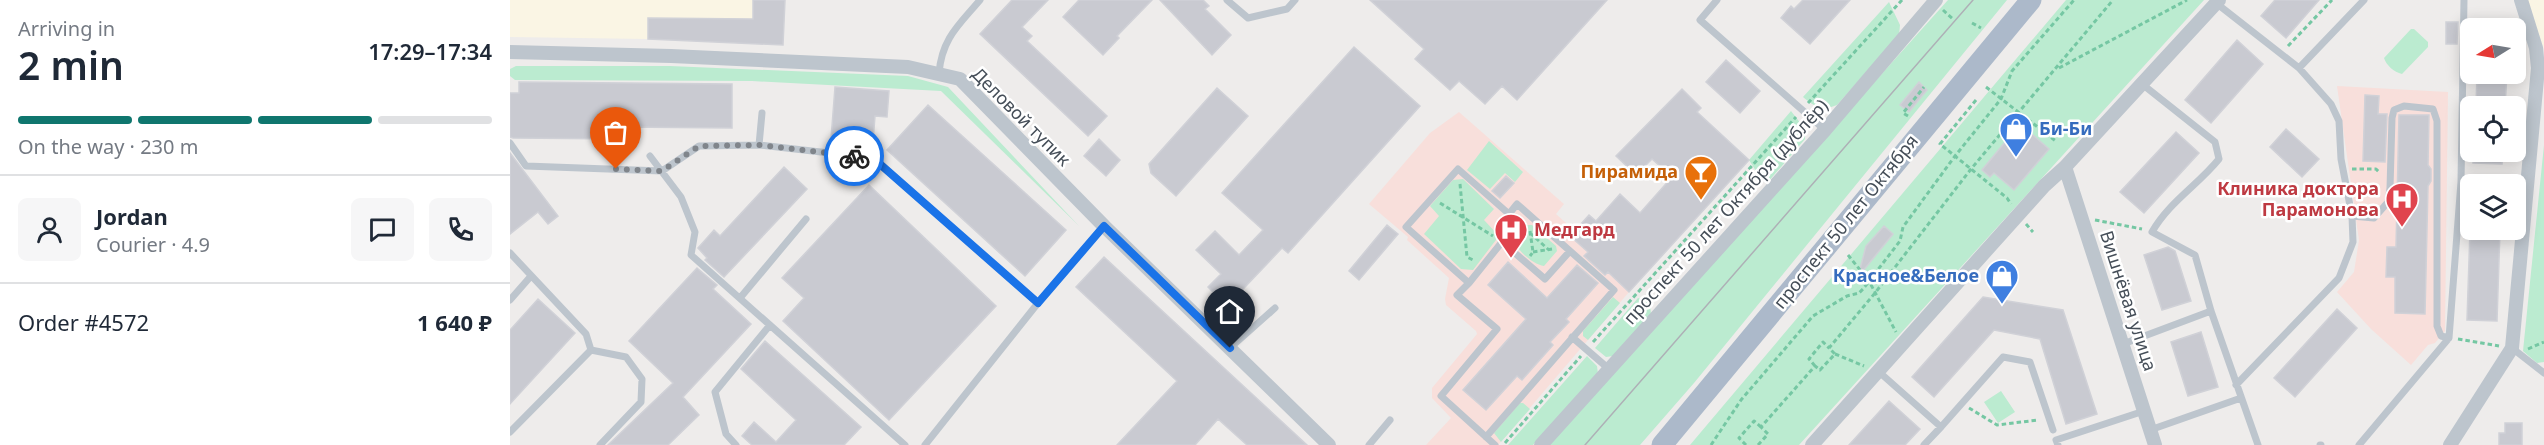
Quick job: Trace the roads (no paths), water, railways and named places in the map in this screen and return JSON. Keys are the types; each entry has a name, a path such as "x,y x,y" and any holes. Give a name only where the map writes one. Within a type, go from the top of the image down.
{"main road":[{"name":"проспект 50 лет Октября","path":"1662,445 2031,0"}],"street":[{"name":"проспект 50 лет Октября (дублёр)","path":"1541,445 1825,130 1936,0"},
{"path":"2521,0 2540,51 2523,174"},
{"path":"1812,445 2044,186 2065,167 2217,1"},
{"name":"Деловой тупик","path":"510,52 671,56 908,67 960,79 1104,226 1329,445"},
{"name":"Вишнёвая улица","path":"2065,167 2155,445"},
{"path":"2450,445 2512,348 2518,240"}],"lane":[{"path":"939,73 940,60 947,38 981,0"},
{"path":"1227,0 1248,18 1287,9 1295,0"},
{"path":"1718,0 1700,20 1825,130"},
{"path":"2299,68 2364,0"},
{"path":"2460,174 2464,0"},
{"path":"2217,1 2299,68 2331,104 2339,122 2342,159 2352,216 2353,242 2338,278 2236,385"},
{"path":"2142,84 2215,142 2219,159 2203,179 2186,189 2159,219 2152,232 2195,255 2211,311 2258,445"},
{"path":"2352,216 2374,218 2388,202 2394,110 2404,106 2433,109 2437,122 2437,326 2441,336 2450,338"},
{"path":"759,145 762,113"},
{"path":"510,143 526,166 662,171 699,146 759,145 873,158 1038,303"},
{"path":"650,156 681,197 695,232 691,255 905,445"},
{"path":"1468,283 1406,226 1458,169 1509,214 1517,204 1614,290 1486,437"},
{"path":"2359,445 2450,338 2460,182"},
{"path":"740,298 806,219"},
{"path":"925,445 1038,303 1104,226"},
{"path":"1496,445 1440,396 1497,328 1457,295 1502,242 1545,279 1570,251"},
{"path":"510,253 585,334 591,350"},
{"path":"510,300 531,276"},
{"path":"1230,348 1275,308"},
{"path":"2123,344 2211,311"},
{"path":"736,445 726,434 715,392 770,325"},
{"path":"1572,337 1609,369"},
{"path":"2512,348 2544,373"},
{"path":"510,432 591,350"},
{"path":"591,350 626,357 642,379 641,402 600,445"},
{"path":"1924,445 2003,357 2030,362 2053,430"},
{"path":"1878,371 1941,427"},
{"path":"2150,430 2241,398"},
{"path":"2058,445 2056,440 2144,411"},
{"path":"1369,445 1390,420"}],"tram line":[{"path":"1585,445 1973,0"}],"place":[{"name":"Би-Би","path":"2016,158"},
{"name":"Пирамида","path":"1701,201"},
{"name":"Клиника доктора Парамонова","path":"2402,228"},
{"name":"Медгард","path":"1511,259"},
{"name":"Красное&Белое","path":"2002,305"}]}
